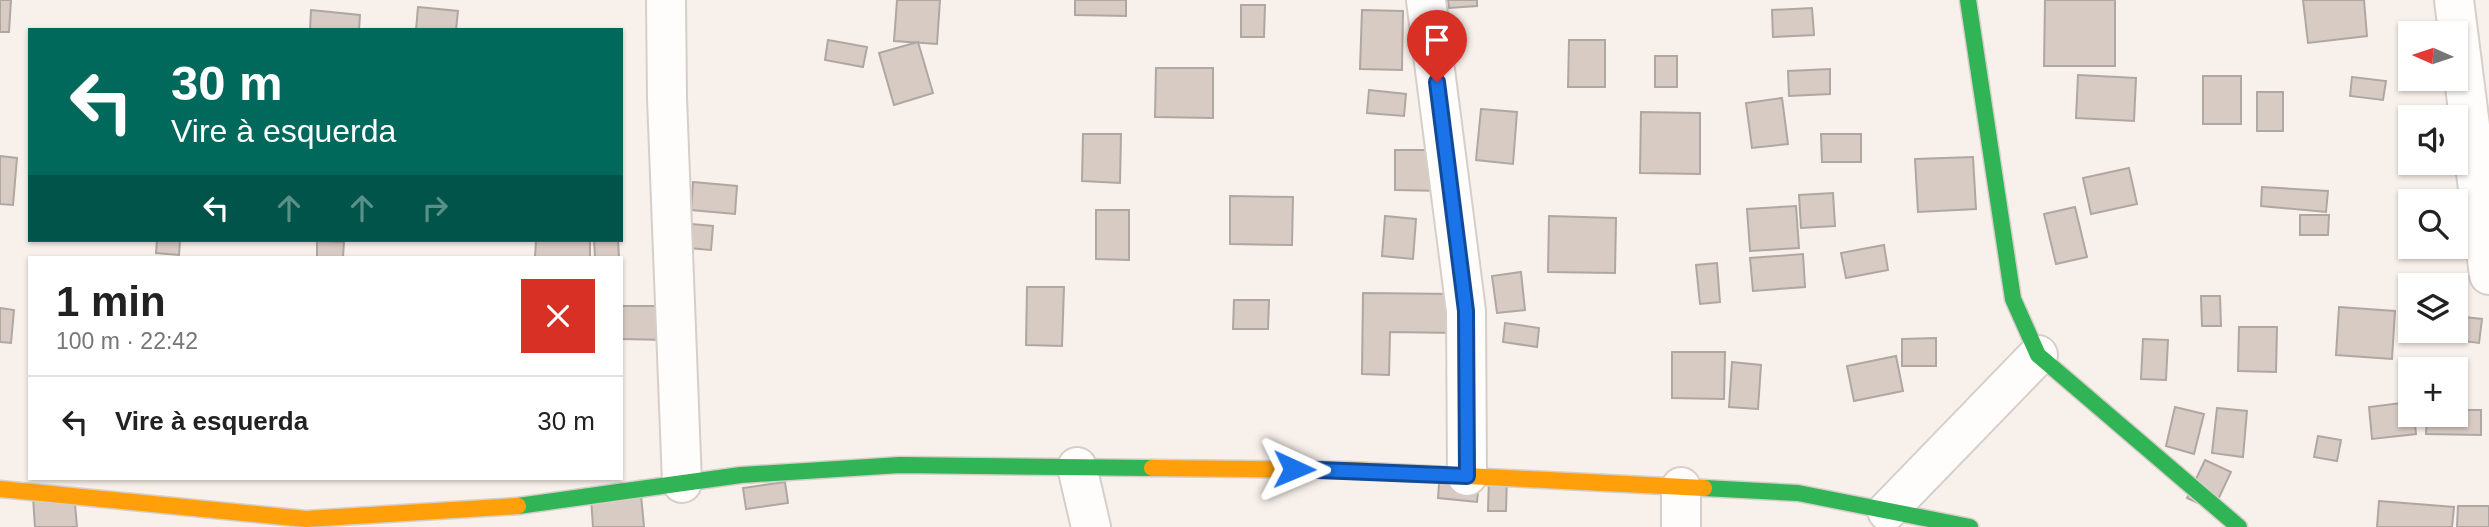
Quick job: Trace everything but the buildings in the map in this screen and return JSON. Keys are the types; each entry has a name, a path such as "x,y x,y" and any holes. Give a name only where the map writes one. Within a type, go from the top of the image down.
{"street":[{"path":"666,0 667,98 682,483"},
{"path":"1426,0 1466,311 1467,476"},
{"path":"1968,0 2013,299 2038,355 2239,527"},
{"path":"2454,0 2489,275"},
{"path":"1887,511 2038,355"},
{"path":"0,489 306,519 376,521 522,516 682,483 741,475 900,465 1349,470 1798,493 1970,527"},
{"path":"1077,467 1091,527"},
{"path":"1681,487 1681,527"}],"traffic: fast":[{"path":"1968,0 2013,299 2038,355 2239,527"},
{"path":"518,506 741,475 900,465 1152,468"},
{"path":"1704,488 1798,493 1970,527"}],"traffic: slow":[{"path":"1152,468 1349,470 1704,488"},
{"path":"0,489 306,519 518,506"}],"route":[{"path":"1294,469 1467,476 1466,311 1437,82"}]}
